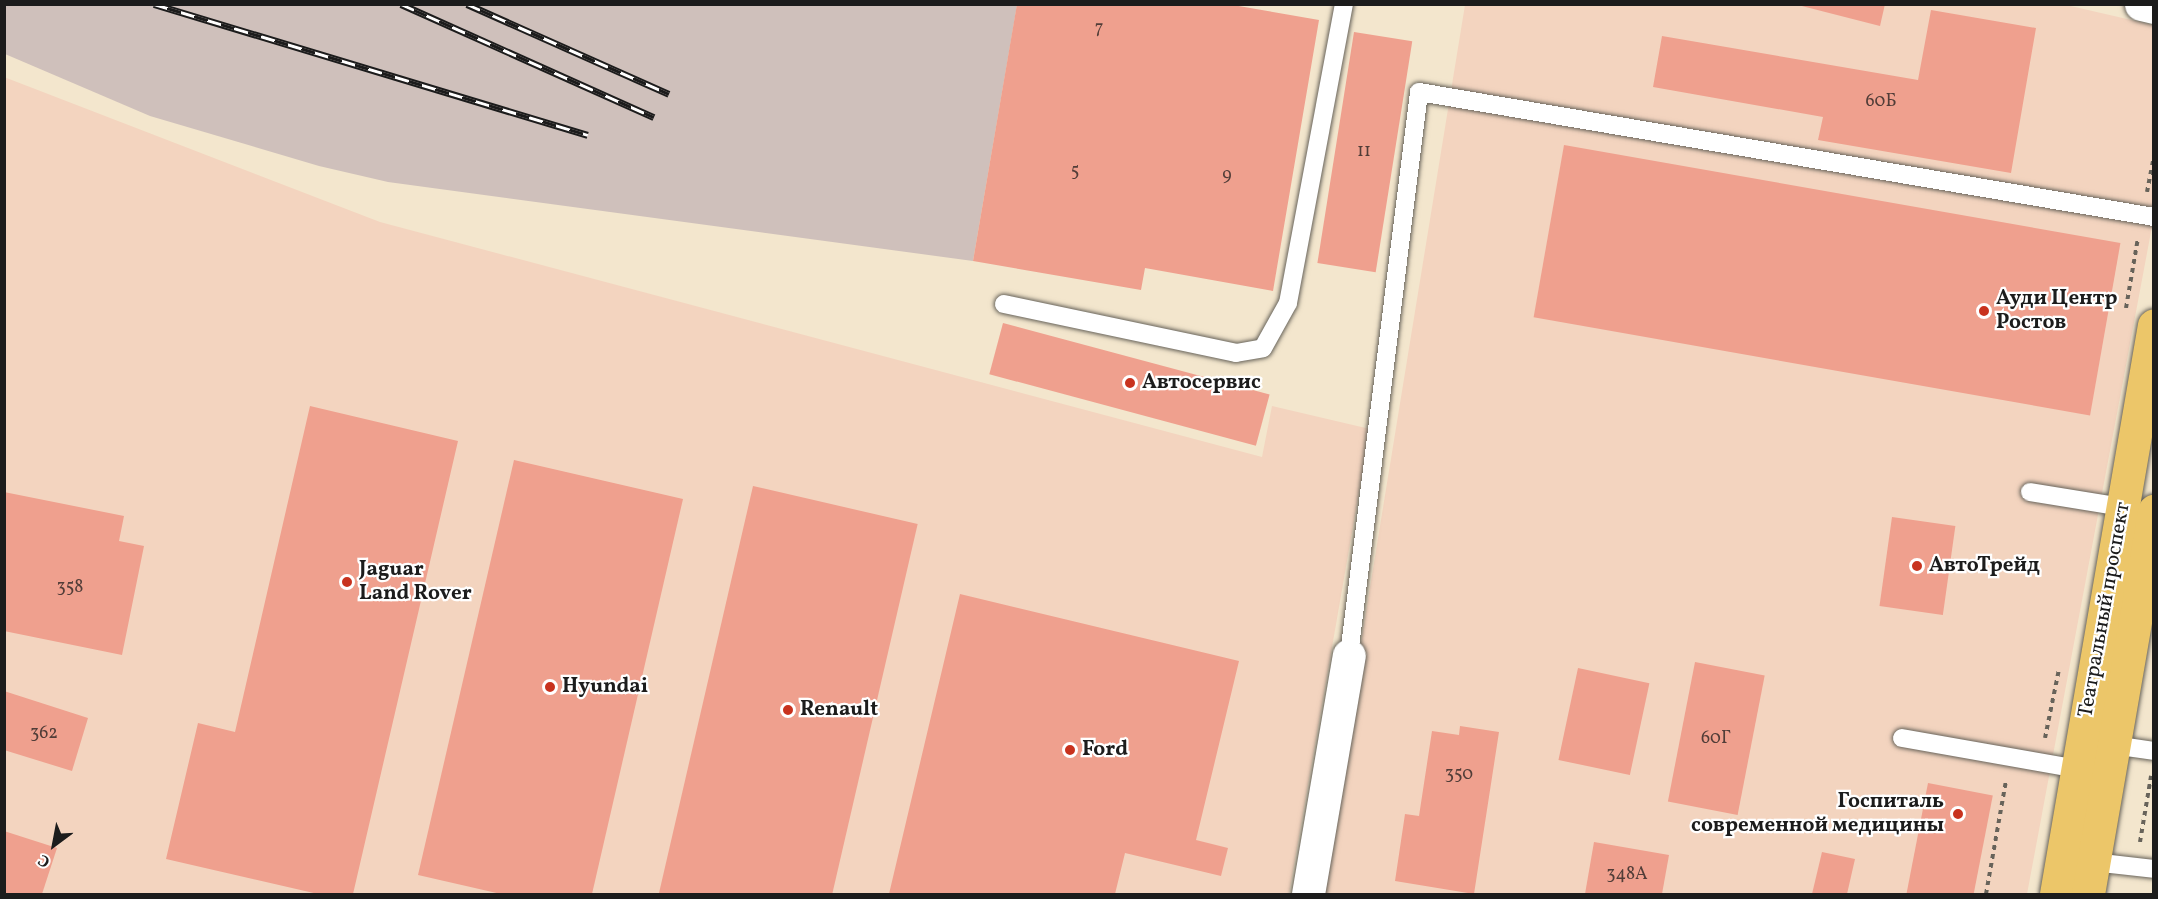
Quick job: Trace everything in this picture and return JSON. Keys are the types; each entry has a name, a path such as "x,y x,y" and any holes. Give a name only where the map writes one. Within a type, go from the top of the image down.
{"main road":[{"name":"Театральный проспект","path":"2088,894 2113,745 2138,509 2154,325"},
{"name":"Театральный проспект","path":"2056,894 2077,769 2138,509"}],"street":[{"path":"2141,4 2154,8"},
{"path":"1308,894 1349,655"}],"lane":[{"path":"1004,304 1236,353 1263,348 1287,303 1344,4"},
{"path":"1349,655 1419,92 2154,217"},
{"path":"2030,492 2138,509"},
{"path":"1902,738 2077,769"},
{"path":"2113,745 2154,751"},
{"path":"2093,862 2145,868"}],"path":[{"path":"1986,894 2010,757"},
{"path":"2145,868 2152,771"}],"shaded area":[{"path":"5,4 1017,5 973,261 388,182 319,166 150,116 5,54"},
{"path":"2062,4 2153,25 2153,221 2027,894 1320,894 1465,5"},
{"path":"4,77 380,222 1262,457 1272,406 1370,429 1289,894 5,894"}],"building":[{"path":"1017,4 1227,4 1319,20 1273,291 1145,268 1141,290 973,261"},
{"path":"1794,4 1885,4 1880,26"},
{"path":"1931,10 2036,28 2011,173 1818,140 1823,117 1653,87 1662,36 1918,80"},
{"path":"1354,32 1412,41 1376,272 1317,263"},
{"path":"1564,145 2120,243 2090,415 1534,317"},
{"name":"Автосервис","path":"1003,323 1270,394 1256,446 989,374"},
{"name":"Jaguar Land Rover","path":"310,406 458,441 353,894 318,894 166,859 198,723 235,732"},
{"name":"Hyundai","path":"514,460 683,499 592,894 501,894 418,875"},
{"name":"Renault","path":"753,486 918,524 832,894 659,894"},
{"path":"4,492 124,516 119,541 144,546 122,655 4,631"},
{"name":"АвтоТрейд","path":"1892,517 1955,526 1943,615 1879,606"},
{"name":"Ford","path":"960,594 1239,661 1196,840 1228,848 1221,876 1125,853 1115,894 889,894"},
{"path":"1695,662 1765,676 1738,815 1668,801"},
{"path":"1578,668 1649,683 1630,775 1558,760"},
{"path":"4,691 88,718 72,771 4,750"},
{"path":"1460,726 1499,732 1474,894 1395,881 1405,814 1419,816 1432,731 1459,735"},
{"path":"1928,783 1993,796 1974,894 1906,894"},
{"path":"4,831 57,848 42,894 4,894"},
{"path":"1594,842 1669,855 1662,894 1585,894"},
{"path":"1822,852 1855,859 1847,894 1812,894"}],"railway":[{"path":"154,4 588,135"},
{"path":"401,4 654,117"},
{"path":"467,4 669,94"}],"place":[{"name":"Ауди Центр Ростов","path":"1984,311"},
{"name":"Автосервис","path":"1130,383"},
{"name":"АвтоТрейд","path":"1917,566"},
{"name":"Jaguar Land Rover","path":"347,582"},
{"name":"Hyundai","path":"550,687"},
{"name":"Renault","path":"788,710"},
{"name":"Ford","path":"1070,750"},
{"name":"Госпиталь современной медицины","path":"1958,814"}]}
